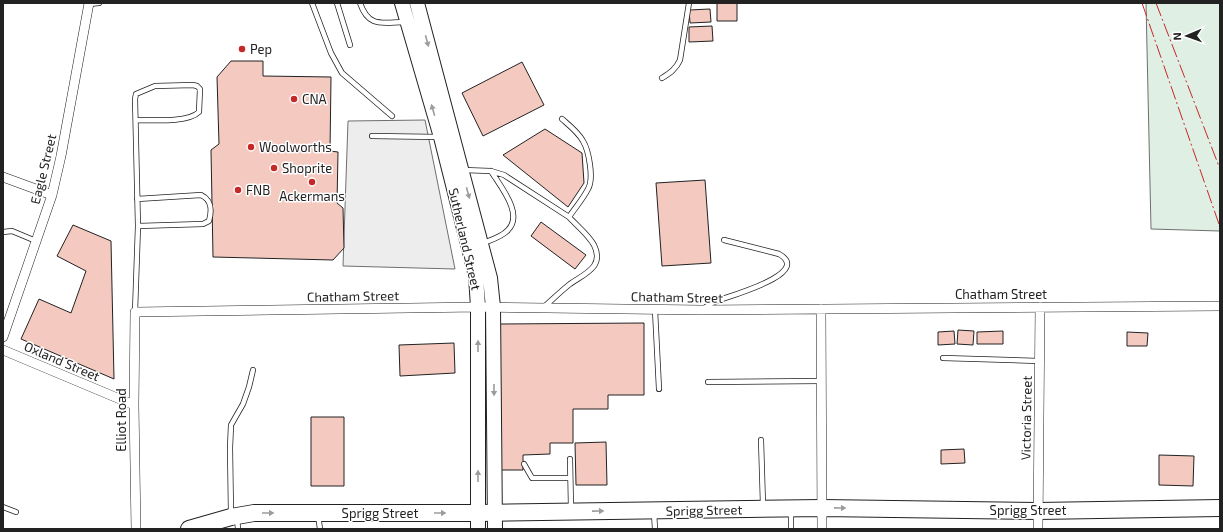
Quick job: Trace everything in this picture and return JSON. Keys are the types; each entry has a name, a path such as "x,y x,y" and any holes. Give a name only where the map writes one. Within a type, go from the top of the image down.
{"highway":[{"name":"Sprigg Street","path":"189,529 236,521 254,513 495,513 822,508 1038,511 1220,508"}],"main road":[{"name":"Sutherland Street","path":"402,3 407,22 447,137"},
{"name":"Sutherland Street","path":"417,3 455,170 476,276 478,307 478,529"},
{"name":"Sutherland Street","path":"455,170 481,244 490,278 494,307 495,529"}],"street":[{"name":"Eagle Street","path":"3,336 52,195 61,156 89,4"},
{"path":"3,177 52,195"},
{"name":"Chatham Street","path":"135,312 478,307 702,310 1220,306"},
{"name":"Victoria Street","path":"1038,529 1040,307"},
{"path":"821,309 822,529"},
{"name":"Elliot Road","path":"135,312 134,405 136,529"},
{"name":"Oxland Street","path":"3,350 134,405"}],"lane":[{"path":"89,4 98,3"},
{"path":"312,3 331,53 342,73 392,116"},
{"path":"337,3 350,45"},
{"path":"360,3 367,18 373,22 407,22"},
{"path":"662,78 677,67 680,60 689,3"},
{"path":"135,312 138,226 135,98 136,94 140,91 155,86 184,85 197,86 200,89 199,112 193,117 136,120"},
{"path":"562,118 584,142 590,166 591,180 589,188 569,217"},
{"path":"372,136 447,137"},
{"path":"455,170 491,172 504,175 569,217 594,245 597,255 595,265 570,284 543,308"},
{"path":"481,244 494,239 508,230 513,219 512,207 506,194 491,172"},
{"path":"138,199 201,195 206,197 210,202 211,214 209,221 203,224 138,226"},
{"path":"3,232 12,231 36,241"},
{"path":"702,310 714,302 774,280 786,268 786,259 779,254 724,240"},
{"path":"654,310 659,389"},
{"path":"943,358 1039,361"},
{"path":"236,521 230,448 231,425 243,404 250,386 253,370"},
{"path":"708,382 821,381"},
{"path":"761,440 764,509"},
{"path":"570,459 571,512"},
{"path":"524,464 532,478 570,478"},
{"path":"3,507 16,512"},
{"path":"790,509 791,529"},
{"path":"654,511 655,529"},
{"path":"318,513 320,529"}],"green space":[{"path":"1146,3 1220,3 1220,231 1151,229"}],"shaded area":[{"path":"425,120 455,269 343,266 348,121"}],"building":[{"path":"717,3 737,3 737,21 717,21"},
{"path":"710,9 711,22 690,23 689,10"},
{"path":"712,26 713,41 689,42 689,27"},
{"path":"231,61 263,61 263,76 331,77 330,151 338,152 337,203 343,208 344,248 333,260 213,257 211,150 219,144 217,77"},
{"path":"522,62 544,105 483,136 462,93"},
{"path":"545,129 582,153 584,183 568,207 503,155"},
{"path":"705,180 711,263 662,266 656,183"},
{"path":"541,222 586,255 575,269 531,236"},
{"path":"73,225 111,241 114,379 21,339 39,299 71,313 86,271 57,256"},
{"path":"644,323 644,395 608,395 608,409 573,409 573,443 550,443 550,454 523,455 523,470 499,470 498,324"},
{"path":"958,330 974,331 973,345 957,344"},
{"path":"954,331 955,344 938,345 938,332"},
{"path":"1003,331 1003,344 977,344 977,332"},
{"path":"1127,332 1148,333 1147,346 1127,346"},
{"path":"454,343 455,373 400,376 399,345"},
{"path":"311,417 344,417 344,486 311,486"},
{"path":"606,442 607,485 576,485 575,443"},
{"path":"964,449 965,463 941,464 941,450"},
{"path":"1159,455 1194,456 1193,486 1159,485"}],"power":[{"path":"1142,3 1220,227"},
{"path":"1156,3 1220,169"}],"place":[{"name":"Pep","path":"242,49"},
{"name":"CNA","path":"294,99"},
{"name":"Woolworths","path":"251,147"},
{"name":"Shoprite","path":"274,168"},
{"name":"Ackermans","path":"312,182"},
{"name":"FNB","path":"238,190"}]}
